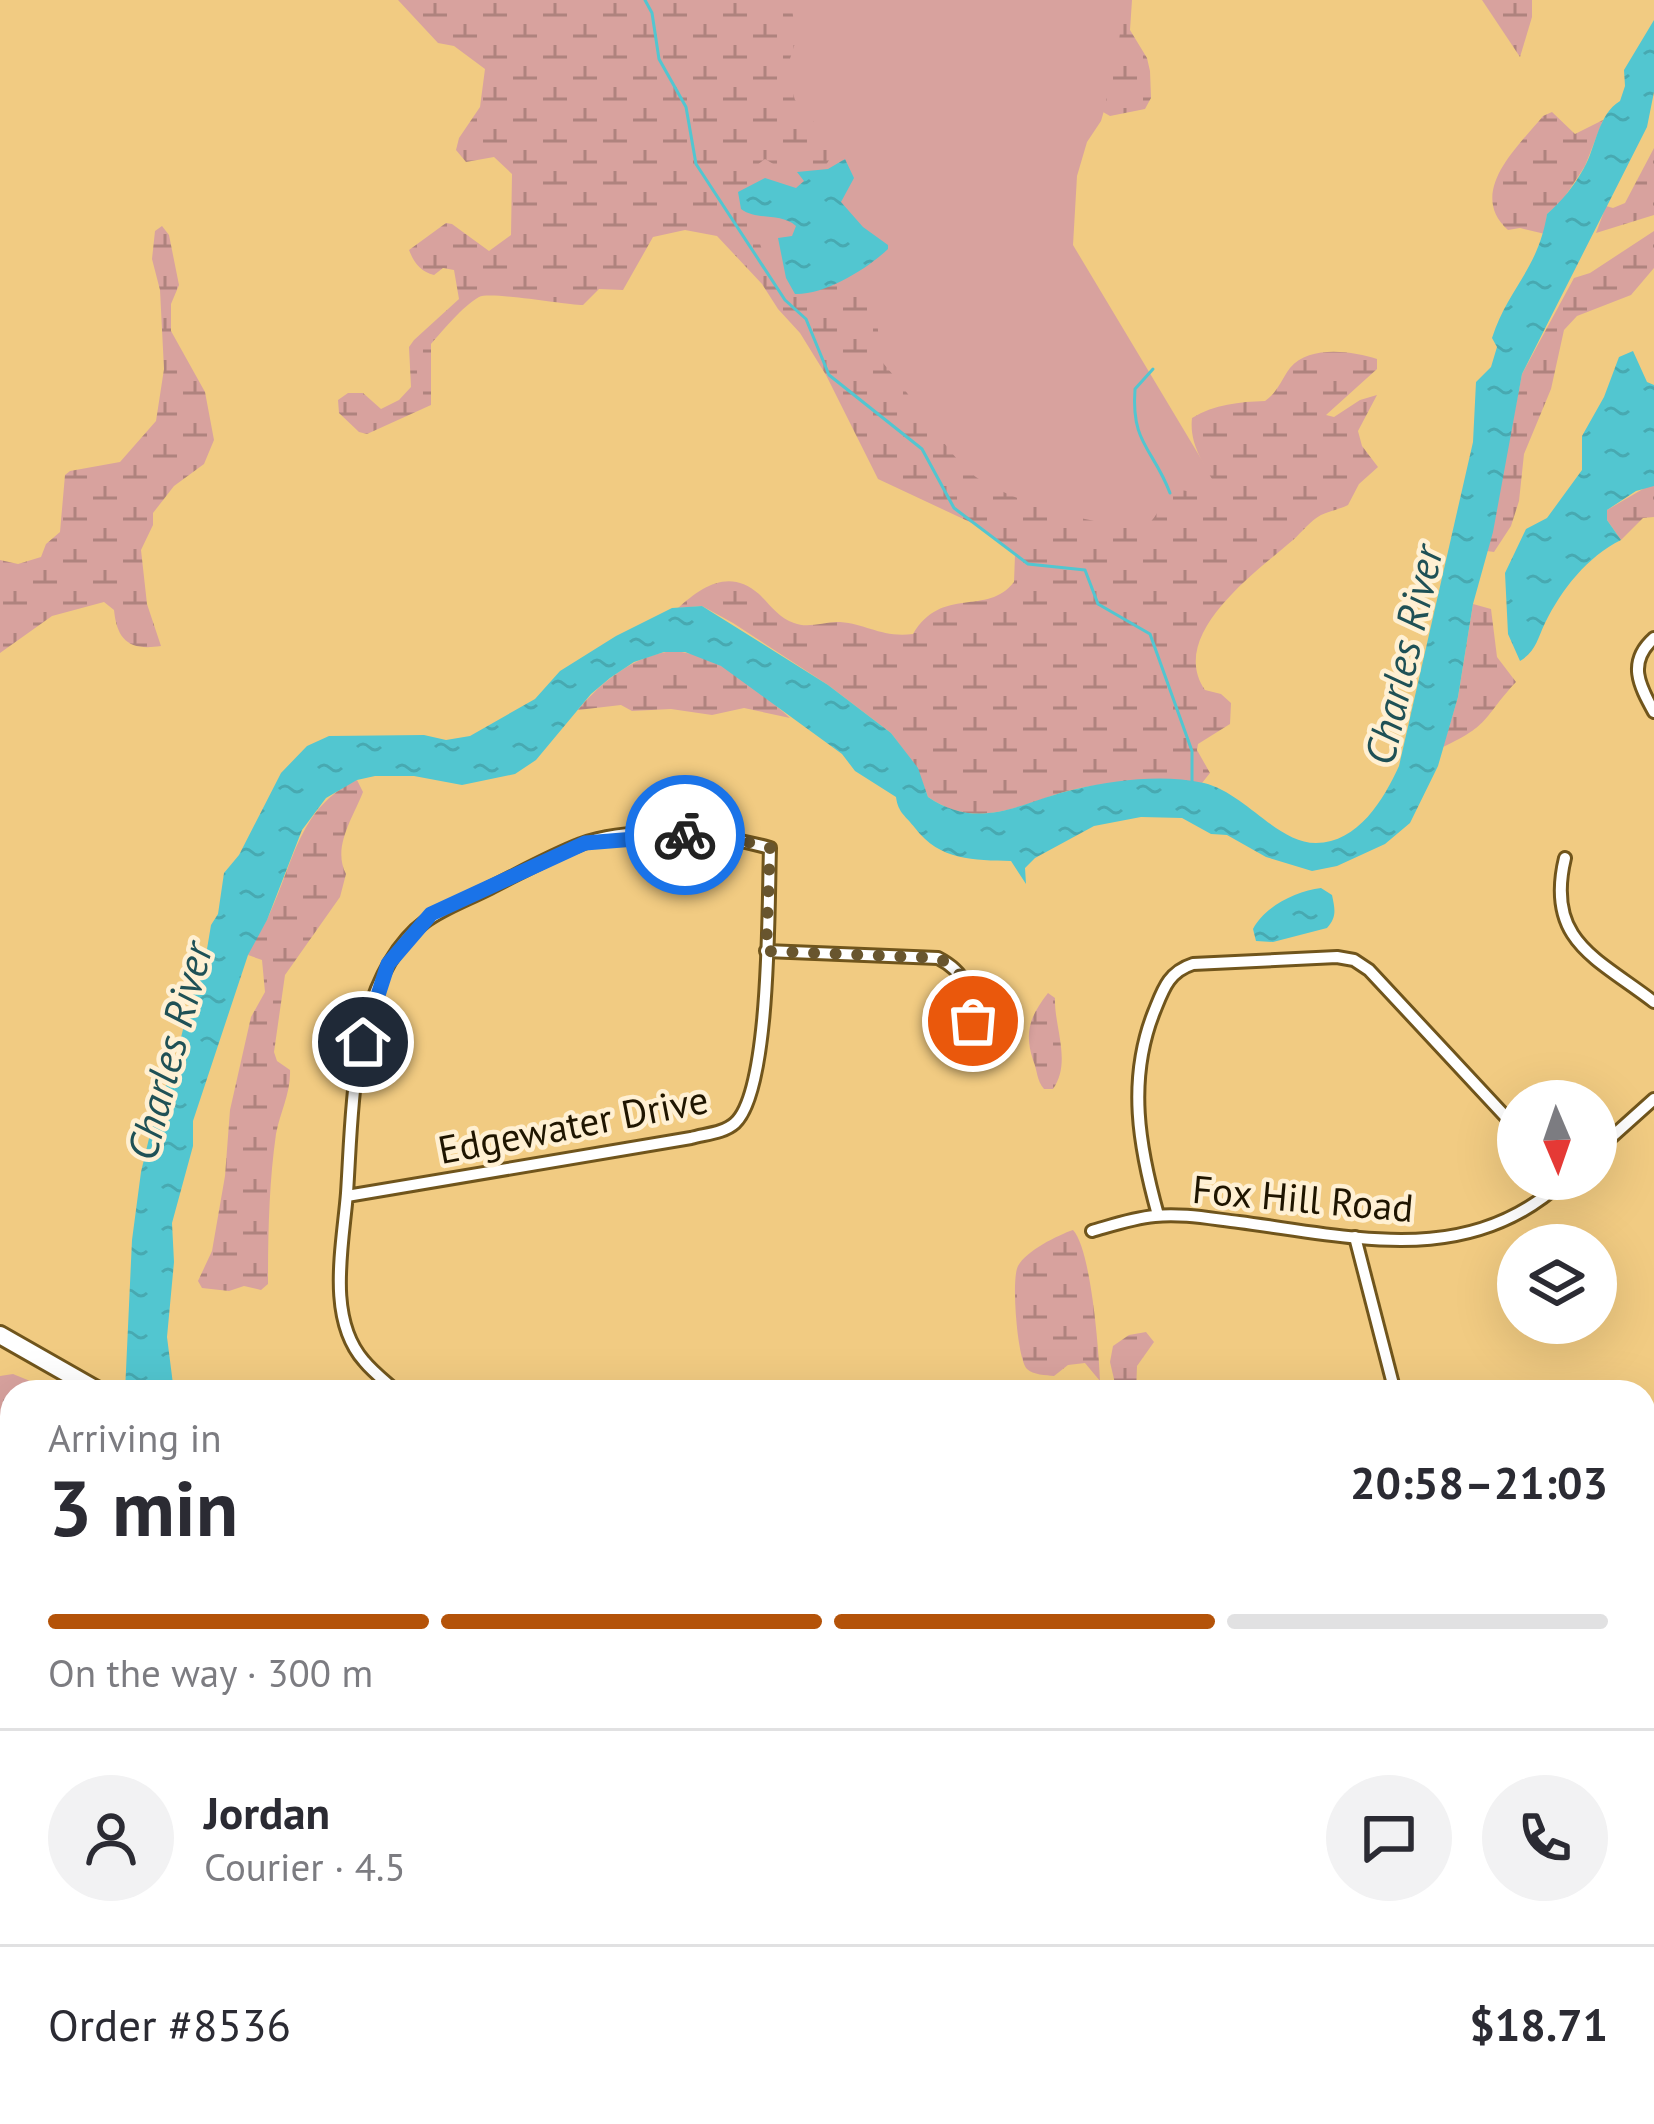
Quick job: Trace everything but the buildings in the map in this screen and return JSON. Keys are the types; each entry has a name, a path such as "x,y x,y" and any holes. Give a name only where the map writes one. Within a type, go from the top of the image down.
{"main road":[{"path":"0,1335 79,1380"}],"street":[{"path":"1654,638 1641,652 1636,671 1654,712"},
{"name":"Edgewater Drive","path":"347,1196 727,1129 750,1103 754,1087 770,848 733,838 644,835 585,843 431,914 388,964 357,1074 347,1196 341,1299 362,1359 384,1380"},
{"path":"1565,858 1559,897 1571,937 1654,1002"},
{"path":"766,951 938,958 960,973 970,988 973,1021"},
{"path":"1158,1215 1138,1112 1138,1070 1145,1034 1166,983 1176,971 1193,964 1337,957 1360,963 1497,1107"},
{"path":"1617,1132 1654,1099"},
{"name":"Fox Hill Road","path":"1092,1231 1158,1215 1416,1241 1466,1234 1541,1200"},
{"path":"1355,1237 1392,1380"}],"green space":[{"path":"398,0 791,0 796,40 786,71 795,100 829,140 833,154 822,171 785,171 765,159 757,165 765,178 738,192 736,199 753,224 770,267 786,278 791,291 834,284 849,273 861,282 874,301 883,363 963,466 998,489 1050,510 1105,523 1147,526 1172,492 1204,496 1214,492 1216,486 1195,445 1192,418 1227,405 1265,401 1290,368 1308,356 1343,352 1377,359 1377,369 1326,415 1334,417 1377,395 1358,431 1362,446 1378,467 1359,484 1348,505 1317,517 1239,587 1206,627 1196,669 1205,690 1231,703 1230,724 1198,744 1210,773 1202,783 1156,780 1096,785 985,814 948,808 928,797 917,768 891,733 828,685 702,606 678,608 707,587 737,582 794,623 840,622 913,634 937,610 991,598 1014,582 1015,555 989,531 878,479 800,333 717,236 685,230 653,237 623,290 599,289 583,305 479,297 431,344 431,405 367,434 339,413 338,400 348,393 363,393 381,409 399,400 411,387 409,347 459,299 454,270 443,268 429,274 409,250 446,223 489,251 511,235 512,174 494,157 466,162 456,150 480,107 485,69 454,46 438,43"},
{"path":"645,0 1125,0 1117,66 1101,121 1087,142 1077,176 1073,245 1224,497 1107,610 1028,564 954,508 829,375 730,213"},
{"path":"1124,0 1132,0 1130,30 1147,58 1151,98 1145,109 1110,116 1103,112 1116,65"},
{"path":"1482,0 1532,0 1520,57"},
{"path":"1552,112 1575,134 1603,120 1585,166 1562,201 1547,214 1545,234 1508,230 1496,215 1494,185 1510,155 1543,116"},
{"path":"1654,148 1654,215 1596,233 1606,206 1625,203"},
{"path":"162,226 169,235 179,285 171,304 171,331 205,392 214,440 204,464 174,486 153,513 153,525 141,550 147,604 161,646 141,647 127,641 118,629 114,610 104,602 52,616 0,653 0,560 18,564 41,557 46,544 60,532 65,475 120,462 156,421 164,369 160,290 152,259 155,231"},
{"path":"1654,231 1654,268 1631,295 1577,316 1564,330 1551,389 1524,454 1511,526 1494,552 1487,551 1522,374 1574,278 1590,273"},
{"path":"1654,486 1654,517 1643,518 1621,540 1607,520 1607,510"},
{"path":"1473,604 1491,609 1497,657 1516,682 1479,726 1443,747 1458,697"},
{"path":"673,651 721,666 790,718 744,708 712,715 671,709 632,711 621,705 578,710 620,671"},
{"path":"357,780 363,792 343,843 346,874 340,897 285,975 274,1052 277,1061 290,1070 290,1078 274,1152 268,1284 261,1290 202,1288 198,1281 212,1251 225,1176 230,1110 251,1017 265,992 262,960 248,955 311,820 323,804"},
{"path":"1048,993 1055,998 1062,1056 1053,1089 1044,1089 1040,1082 1029,1041 1033,1017"},
{"path":"1073,1230 1085,1257 1100,1380 1085,1363 1068,1365 1054,1376 1033,1372 1023,1362 1016,1274 1022,1260"},
{"path":"1146,1332 1154,1342 1137,1366 1136,1380 1114,1380 1113,1346 1129,1335"},
{"path":"13,1374 28,1380 0,1380 0,1376"}],"water":[{"path":"1654,20 1654,92 1647,127 1522,374 1458,697 1438,766 1410,823 1385,844 1337,866 1312,871 1266,857 1182,818 1141,817 1094,826 1035,858 1025,868 1026,884 1011,861 971,859 935,847 903,814 896,797 855,771 842,754 721,666 685,652 664,652 634,662 610,678 536,760 515,774 462,785 414,776 357,780 326,798 302,830 248,955 193,1121 193,1146 172,1223 174,1262 167,1337 172,1380 126,1380 132,1240 141,1172 156,1109 203,973 224,873 239,855 281,773 307,746 329,736 424,735 446,740 470,736 535,699 560,671 616,636 672,608 702,606 828,685 891,733 918,768 928,797 947,807 966,813 1002,811 1092,786 1172,779 1219,788 1302,841 1331,841 1357,827 1386,792 1399,766 1473,442 1476,382 1491,367 1497,347 1492,338 1537,250 1547,214 1584,168 1602,122 1620,101 1624,70"},
{"path":"845,159 854,178 841,202 888,249 845,279 795,294 786,278 778,238 792,236 796,226 741,209 738,192 765,178 796,188 804,181 797,172 828,169"},
{"path":"1633,351 1647,382 1654,385 1654,486 1636,491 1607,510 1607,520 1621,540 1577,575 1552,610 1533,649 1520,661 1508,634 1505,573 1526,529 1547,518 1582,470 1582,436 1619,357"},
{"path":"1321,888 1332,895 1334,905 1327,928 1273,942 1256,941 1253,929 1273,907 1291,896"}],"waterway":[{"path":"645,0 652,13 659,59 686,107 696,164 785,300 806,319 829,375 922,449 954,508 1028,564 1085,570 1098,604 1150,634 1192,751 1192,781"},
{"path":"1153,369 1135,389 1136,422 1170,493"}],"way so far":[{"path":"685,835 733,838 770,848 766,951 938,958 960,973 970,988 973,1021"}],"route":[{"path":"363,1042 388,964 431,914 585,843 685,835"}],"water label":[{"name":"Charles River","path":"1403,655"},
{"name":"Charles River","path":"169,1051"}]}
